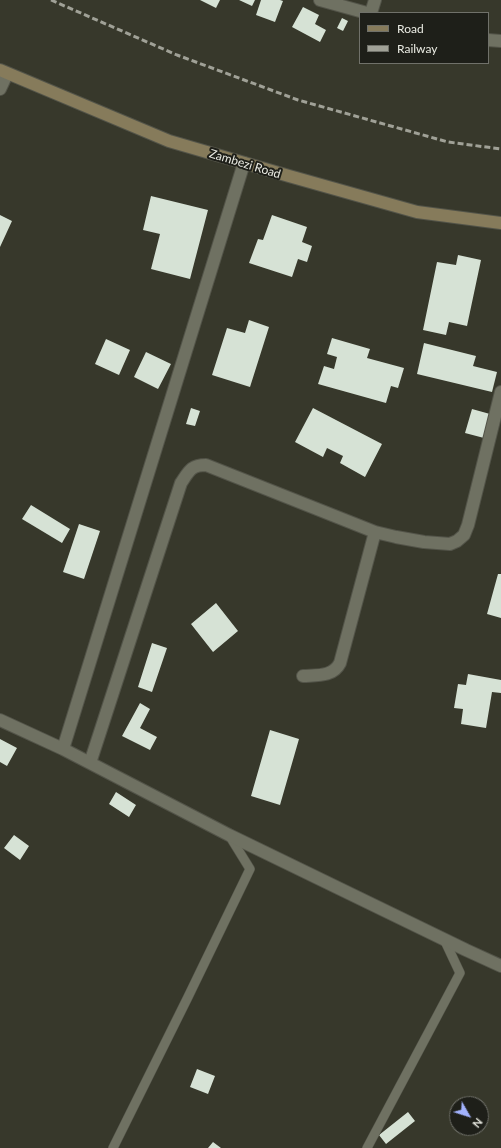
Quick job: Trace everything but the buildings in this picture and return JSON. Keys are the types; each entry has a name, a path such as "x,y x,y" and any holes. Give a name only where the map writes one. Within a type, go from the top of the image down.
{"main road":[{"name":"Zambezi Road","path":"4,72 169,141 417,212 501,223"}],"street":[{"path":"320,0 363,12"},
{"path":"371,12 375,0"},
{"path":"489,40 501,42"},
{"path":"0,88 4,72"},
{"path":"63,749 244,163"},
{"path":"90,763 182,483 189,471 197,465 206,465 375,532 424,542 450,544 458,541 464,534 468,525 501,392"},
{"path":"303,676 327,674 337,668 340,663 375,532"},
{"path":"0,720 63,749 229,834 501,966"}],"lane":[{"path":"113,1148 250,869 229,834"},
{"path":"367,1148 460,973 444,939"}],"railway":[{"path":"51,0 177,55 298,100 448,142 501,149"}]}
